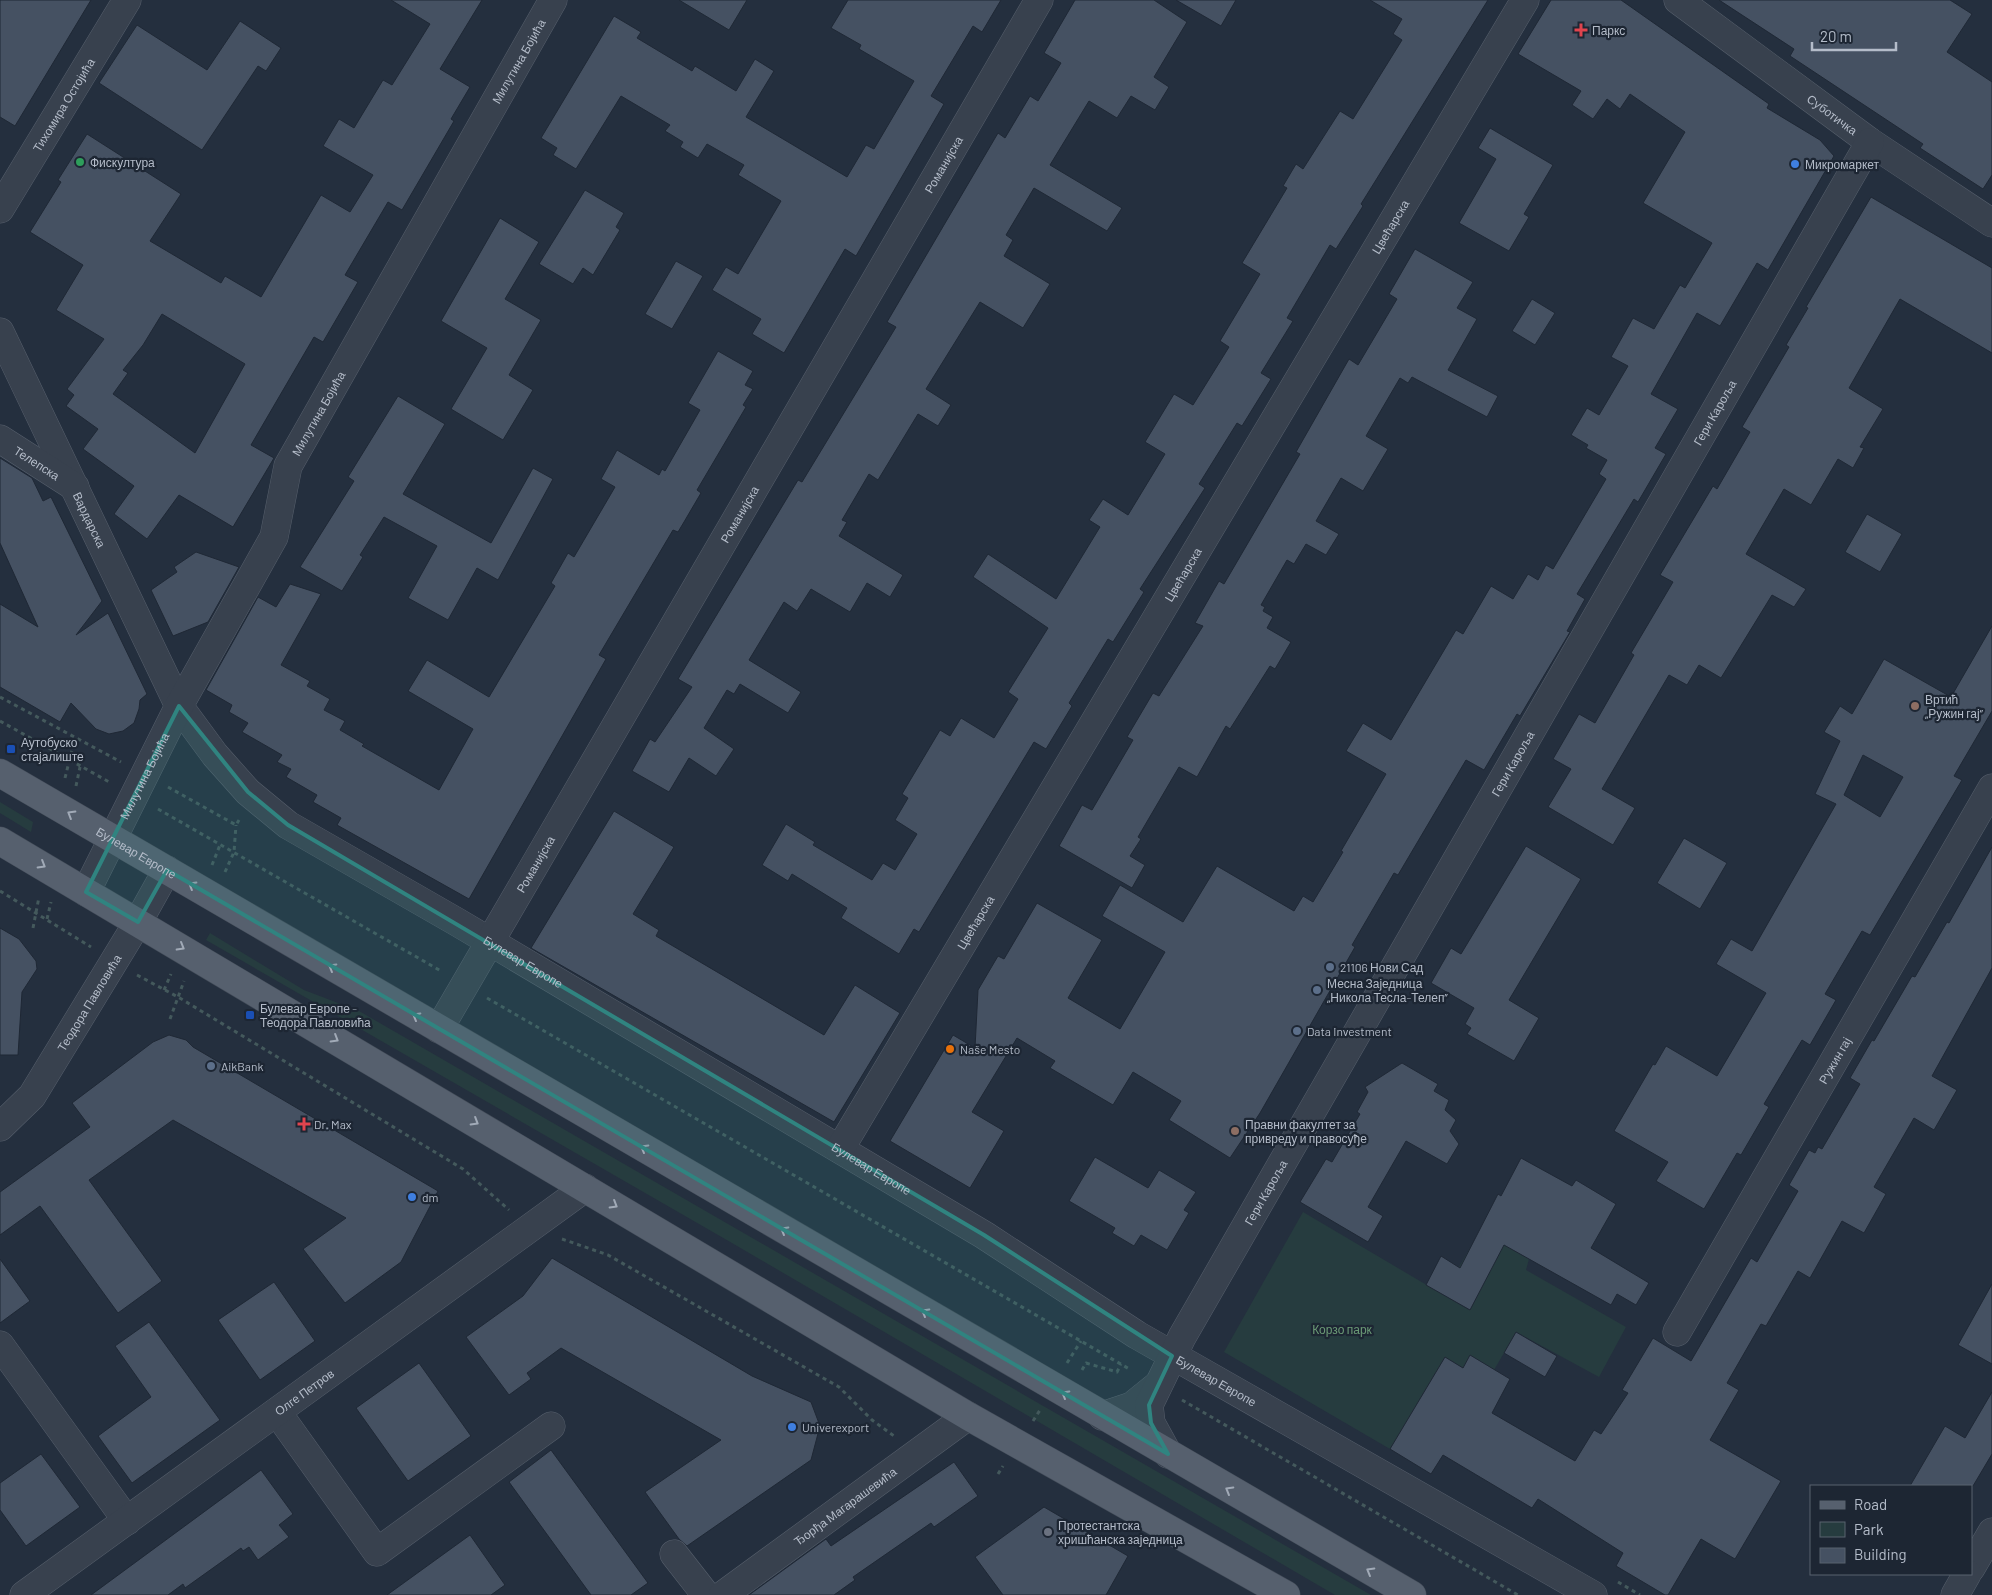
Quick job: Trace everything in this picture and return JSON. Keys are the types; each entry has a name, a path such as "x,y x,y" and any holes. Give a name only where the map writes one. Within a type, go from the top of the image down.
{"main road":[{"name":"Булевар Европе","path":"0,773 1412,1595"},
{"path":"0,841 968,1416 1286,1595"}],"street":[{"name":"Тихомира Остојића","path":"0,209 126,0"},
{"name":"Милутина Бојића","path":"86,892 179,706 274,538 288,466 553,0"},
{"name":"Романијска","path":"439,1029 1039,0"},
{"name":"Цвећарска","path":"840,1148 1525,0"},
{"name":"Суботичка","path":"1678,0 1870,142 1992,223"},
{"name":"Гери Кароља","path":"1168,1454 1154,1431 1149,1414 1149,1405 1172,1356 1870,142"},
{"name":"Вардарска","path":"0,332 179,706"},
{"name":"Телепска","path":"0,439 74,487"},
{"name":"Булевар Европе","path":"179,706 215,755 248,792 288,826 490,942 840,1148 984,1235 1172,1356 1593,1595"},
{"name":"Ружин гај","path":"1677,1332 1992,788"},
{"name":"Теодора Павловића","path":"0,1127 32,1096 138,922 167,870"},
{"name":"Олге Петров","path":"24,1595 585,1188"},
{"path":"0,1345 127,1520"},
{"name":"Гери Кароља","path":"1102,1416 1132,1406 1158,1386"},
{"path":"277,1412 377,1552 551,1426"},
{"name":"Ђорђа Магарашевића","path":"723,1595 968,1416"},
{"path":"1972,1566 1992,1532"},
{"path":"674,1554 706,1595"},
{"path":"1955,1595 1966,1575"}],"path":[{"path":"234,852 1518,1595"},
{"path":"0,891 114,962 178,997 463,1169 506,1208 532,1225 554,1236 608,1255 839,1387 872,1420 917,1452"}],"highlighted area":[{"path":"179,706 248,792 288,825 984,1235 1172,1356 1149,1405 1151,1423 1168,1454 592,1118 167,870 138,922 86,892"}],"green space":[{"path":"0,802 33,822 31,832 0,813"},
{"path":"210,933 304,990 359,1011 1371,1595 1335,1595 732,1243 206,940"},
{"name":"Корзо парк","path":"1523,1210 1550,1224 1529,1259 1526,1270 1626,1327 1599,1377 1516,1332 1494,1370 1470,1356 1463,1368 1445,1357 1390,1449 1224,1352 1303,1212 1469,1310 1484,1283 1459,1267 1479,1232 1503,1246"}],"building":[{"path":"0,0 91,0 15,126 0,117"},
{"path":"391,0 482,0 440,69 470,87 451,119 454,121 402,210 388,202 345,275 358,282 323,342 314,337 251,445 274,458 233,527 179,495 147,539 114,514 134,486 83,449 98,429 66,406 74,395 67,389 104,339 56,310 83,265 30,232 61,182 58,180 87,134 181,194 150,241 221,283 225,276 261,297 321,195 350,212 373,175 323,146 339,119 354,128 383,80 392,85 430,24","holes":["162,314 245,364 195,453 113,394 128,373 123,370 143,345"]},
{"path":"679,0 747,0 729,30"},
{"path":"848,0 1001,0 982,32 973,26 931,96 944,104 856,256 845,249 784,353 752,334 761,319 712,290 726,267 738,274 781,201 738,175 744,165 707,144 698,158 680,147 683,142 665,131 670,125 621,96 576,169 553,155 557,148 541,138 614,16 641,32 637,38 692,71 695,66 736,91 755,59 774,71 746,117 847,177 866,145 874,149 914,81 859,49 861,45 831,28"},
{"path":"1075,0 1154,0 1187,22 1154,77 1169,87 1155,110 1131,96 1117,118 1089,101 1050,165 1122,208 1107,231 1034,188 1006,235 1013,240 1004,256 1050,284 1023,328 980,302 926,389 951,405 938,426 918,414 878,480 869,474 842,520 847,522 839,536 903,575 890,597 867,583 850,612 811,589 797,611 784,602 749,660 801,692 788,713 740,684 734,694 727,690 704,728 734,749 716,776 689,758 669,792 632,771 650,739 655,742 692,687 678,679 798,480 802,482 896,327 887,322 998,133 1005,138 1030,96 1038,101 1061,63 1044,53"},
{"path":"1176,0 1236,0 1221,26"},
{"path":"1370,0 1488,0 1361,204 1363,206 1336,249 1330,245 1287,318 1293,321 1261,373 1271,379 1242,426 1237,423 1199,484 1205,488 1140,589 1144,592 1113,642 1108,639 1069,703 1072,706 1046,749 1034,742 919,932 914,929 899,954 841,918 847,908 792,874 788,881 762,865 786,824 815,842 813,845 872,880 883,863 895,870 917,834 895,820 908,798 902,794 940,730 950,736 961,718 994,738 1018,699 1008,692 1048,628 973,577 988,554 1056,599 1100,527 1089,520 1103,499 1128,515 1165,454 1145,442 1174,394 1193,405 1229,347 1220,341 1260,274 1242,263 1287,188 1283,186 1296,164 1303,169 1340,111 1353,119 1402,40 1393,34 1402,19"},
{"path":"1551,0 1621,0 1769,104 1767,108 1820,140 1834,156 1768,270 1757,263 1720,326 1697,313 1651,394 1678,409 1655,448 1666,454 1638,502 1634,499 1577,594 1585,599 1567,631 1570,632 1520,716 1517,714 1484,770 1466,760 1398,875 1394,873 1352,945 1355,947 1260,1113 1230,1158 1169,1120 1181,1101 1133,1072 1113,1105 1050,1068 1055,1061 1017,1038 972,1112 1004,1131 970,1188 890,1141 953,1035 975,1048 978,990 998,956 1004,959 1037,903 1102,940 1068,998 1120,1029 1165,952 1102,916 1120,885 1183,922 1217,866 1294,911 1303,896 1313,902 1386,774 1346,751 1363,723 1391,740 1456,630 1463,634 1491,586 1513,599 1528,574 1538,580 1546,565 1553,569 1606,479 1599,474 1607,460 1586,448 1588,445 1571,435 1587,408 1599,415 1628,366 1611,357 1633,318 1654,329 1680,285 1685,288 1712,243 1643,203 1685,132 1630,94 1620,109 1607,99 1593,119 1572,105 1581,91 1518,54"},
{"path":"1719,0 1950,0 1972,14 1947,52 1992,82 1992,175 1983,189 1920,148 1923,144 1790,56 1794,49"},
{"path":"240,21 281,48 266,71 258,66 202,150 99,83 137,25 207,70"},
{"path":"1490,128 1553,165 1524,214 1529,217 1509,251 1459,223 1496,159 1478,148"},
{"path":"585,190 624,213 616,227 620,230 593,275 583,268 573,284 539,264"},
{"path":"1871,197 1992,268 1992,353 1900,299 1849,388 1883,409 1860,447 1864,448 1853,468 1838,459 1811,505 1784,489 1746,554 1806,589 1794,607 1772,595 1721,678 1699,665 1687,685 1669,675 1602,789 1635,808 1613,845 1548,807 1571,769 1553,759 1579,714 1595,723 1634,655 1631,653 1673,582 1660,575 1713,486 1717,489 1750,432 1742,427 1789,347 1786,345 1808,308 1806,307"},
{"path":"500,218 539,242 505,299 541,320 509,375 533,390 503,440 451,409 487,348 441,321"},
{"path":"1415,249 1473,282 1457,308 1477,319 1448,370 1498,396 1487,417 1412,377 1408,383 1400,378 1366,436 1388,449 1363,491 1341,478 1316,521 1339,534 1326,555 1306,544 1294,564 1287,560 1261,605 1265,607 1263,611 1273,617 1267,628 1291,642 1275,669 1270,666 1230,729 1226,726 1197,777 1179,767 1138,837 1141,839 1130,856 1145,865 1132,888 1059,846 1082,805 1092,810 1133,740 1127,737 1153,693 1159,696 1203,626 1195,623 1219,581 1224,584 1300,454 1296,452 1349,359 1358,365 1397,299 1389,294"},
{"path":"676,261 703,276 672,329 645,314"},
{"path":"1532,299 1555,313 1535,345 1512,331"},
{"path":"718,351 753,371 745,385 753,389 743,405 746,407 697,490 701,493 684,522 678,532 673,530 599,655 606,659 469,899 337,825 341,818 313,802 317,795 286,777 291,769 277,762 282,755 242,732 248,723 229,712 232,705 206,690 258,597 276,607 290,584 321,594 281,665 310,681 307,686 330,699 324,710 345,721 340,730 364,744 362,746 439,790 473,729 408,691 427,660 489,697 555,586 551,583 568,553 574,557 615,487 601,479 617,450 659,475 662,469 665,471 700,410 688,403"},
{"path":"398,396 445,424 403,494 491,543 533,468 553,479 498,580 477,568 448,620 408,598 437,546 384,517 360,555 363,557 342,591 300,567 354,481 348,477"},
{"path":"0,458 32,478 43,501 51,497 102,601 76,635 108,613 147,694 140,700 134,723 123,731 109,734 96,729 71,703 60,722 0,687 0,604 38,627 0,543"},
{"path":"1867,514 1902,534 1880,572 1845,552"},
{"path":"196,552 239,567 208,622 173,636 151,590 177,572 174,567"},
{"path":"1992,626 1992,711 1954,776 1962,780 1870,935 1862,931 1825,994 1836,1000 1810,1045 1802,1040 1764,1104 1769,1107 1741,1155 1737,1153 1704,1209 1656,1181 1668,1162 1614,1131 1653,1064 1655,1065 1666,1046 1717,1076 1766,993 1716,964 1731,939 1752,951 1836,804 1815,794 1840,741 1824,732 1840,706 1852,714 1884,659 1951,697","holes":["1863,755 1903,777 1880,817 1844,795"]},
{"path":"614,811 674,847 633,914 659,930 656,936 824,1035 855,985 900,1013 834,1122 531,948"},
{"path":"1684,838 1727,863 1700,909 1657,883"},
{"path":"1526,846 1581,879 1509,1000 1539,1018 1514,1061 1467,1034 1471,1028 1465,1024 1474,1008 1431,983 1451,948 1461,954"},
{"path":"1992,847 1992,968 1932,1076 1957,1090 1934,1130 1914,1118 1874,1187 1886,1194 1864,1233 1842,1221 1810,1278 1798,1271 1766,1326 1761,1324 1727,1383 1739,1390 1710,1440 1781,1481 1735,1559 1701,1539 1668,1595 1665,1595 1616,1566 1623,1553 1538,1499 1532,1508 1443,1455 1431,1474 1390,1449 1445,1357 1463,1368 1470,1355 1510,1379 1492,1413 1575,1461 1594,1430 1601,1434 1628,1393 1622,1390 1653,1338 1691,1361 1751,1258 1757,1262 1798,1191 1789,1185 1809,1150 1815,1153 1818,1147 1822,1149 1860,1084 1850,1078 1912,976 1915,977 1947,922 1949,923"},
{"path":"0,928 19,939 36,961 37,969 22,992 18,1055 0,1055"},
{"path":"169,1035 186,1040 193,1047 438,1191 401,1262 345,1303 303,1249 346,1218 173,1120 89,1180 162,1281 118,1313 40,1206 0,1235 0,1192 90,1127 72,1103 153,1042"},
{"path":"1402,1063 1438,1084 1434,1091 1449,1100 1445,1110 1456,1120 1450,1131 1459,1144 1447,1164 1406,1141 1368,1207 1383,1216 1368,1242 1300,1202 1326,1159 1332,1162 1360,1114 1357,1112 1368,1092 1365,1087"},
{"path":"1095,1157 1148,1188 1159,1170 1196,1192 1184,1210 1189,1213 1167,1250 1141,1235 1134,1246 1112,1233 1115,1228 1069,1201"},
{"path":"1521,1158 1572,1186 1576,1180 1616,1204 1591,1248 1649,1283 1636,1305 1617,1294 1611,1305 1504,1245 1470,1310 1426,1285 1441,1256 1460,1268 1498,1194 1501,1196"},
{"path":"552,1258 752,1376 811,1402 820,1426 811,1460 687,1546 679,1539 645,1492 721,1440 561,1348 527,1373 531,1379 509,1395 466,1337 523,1296"},
{"path":"0,1259 30,1301 0,1323"},
{"path":"274,1282 315,1341 260,1380 218,1320"},
{"path":"1992,1284 1992,1364 1958,1345"},
{"path":"149,1322 220,1420 132,1483 98,1436 151,1397 115,1346"},
{"path":"1516,1332 1557,1356 1545,1377 1504,1353"},
{"path":"419,1363 471,1436 408,1481 356,1408"},
{"path":"1992,1392 1992,1454 1973,1486 1911,1485 1945,1426 1965,1438"},
{"path":"551,1450 648,1583 631,1595 591,1595 509,1482"},
{"path":"41,1454 80,1507 26,1546 0,1510 0,1483"},
{"path":"954,1462 978,1496 934,1527 931,1523 853,1577 855,1580 834,1595 749,1595 826,1539 831,1546"},
{"path":"261,1470 293,1514 279,1525 289,1537 258,1560 249,1547 243,1551 241,1548 185,1588 183,1584 168,1595 91,1595"},
{"name":"Протестантска хришћанска заједница","path":"1044,1507 1128,1556 1106,1595 1003,1595 975,1557"},
{"path":"470,1535 505,1585 491,1595 387,1595"}],"place":[{"name":"Паркс","path":"1581,30"},
{"name":"Фискултура","path":"80,162"},
{"name":"Микромаркет","path":"1795,164"},
{"name":"Вртић „Ружин гај”","path":"1915,706"},
{"name":"Аутобуско стајалиште","path":"11,749"},
{"name":"21106 Нови Сад","path":"1330,967"},
{"name":"Месна Заједница „Никола Тесла-Телеп”","path":"1317,990"},
{"name":"Булевар Европе - Теодора Павловића","path":"250,1015"},
{"name":"Data Investment","path":"1297,1031"},
{"name":"Naše Mesto","path":"950,1049"},
{"name":"AikBank","path":"211,1066"},
{"name":"Dr. Max","path":"304,1124"},
{"name":"Правни факултет за привреду и правосуђе","path":"1235,1131"},
{"name":"dm","path":"412,1197"},
{"name":"Univerexport","path":"792,1427"},
{"name":"Протестантска хришћанска заједница","path":"1048,1532"}]}
